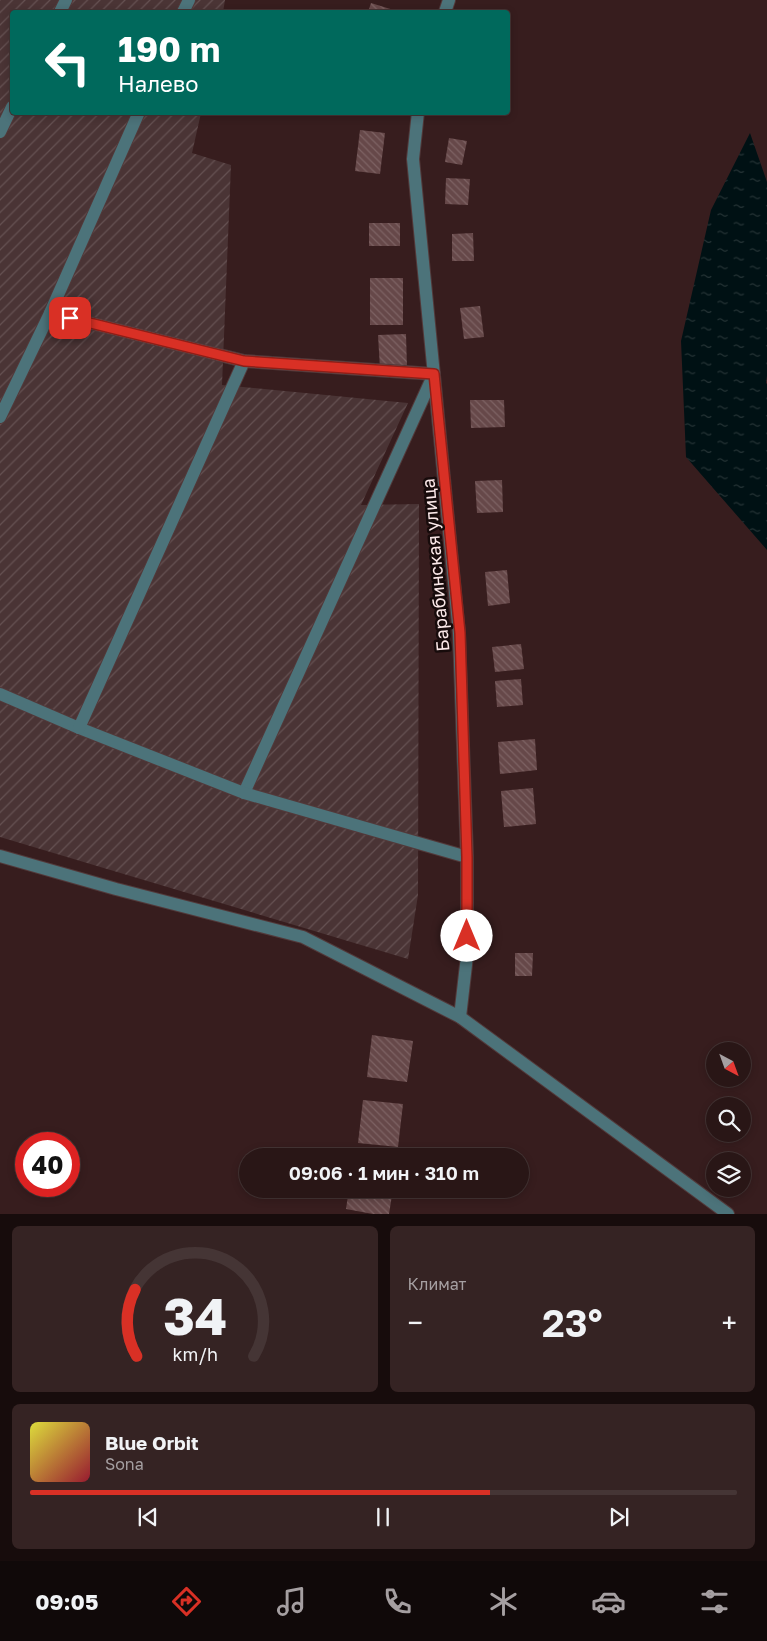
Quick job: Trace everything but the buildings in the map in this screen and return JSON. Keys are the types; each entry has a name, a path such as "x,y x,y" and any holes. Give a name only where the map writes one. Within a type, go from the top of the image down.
{"street":[{"path":"0,132 10,111"},
{"path":"0,417 50,313 138,115"},
{"name":"Барабинская улица","path":"418,115 413,159 460,633 467,857 467,956 460,1017"},
{"path":"50,313 244,361 434,374 244,793"},
{"path":"79,728 244,361"},
{"path":"0,694 79,728 244,793 467,857"},
{"path":"0,856 116,889 303,937 460,1017 728,1214"}],"shaded area":[{"path":"0,0 225,0 223,10 10,10 10,115 201,115 192,153 231,165 222,385 408,403 361,505 419,504 418,895 408,959 0,837"}],"water":[{"path":"750,133 767,182 767,550 686,457 681,341 711,210"}],"route":[{"path":"70,318 244,361 434,374 460,633 467,857 467,936"}]}
